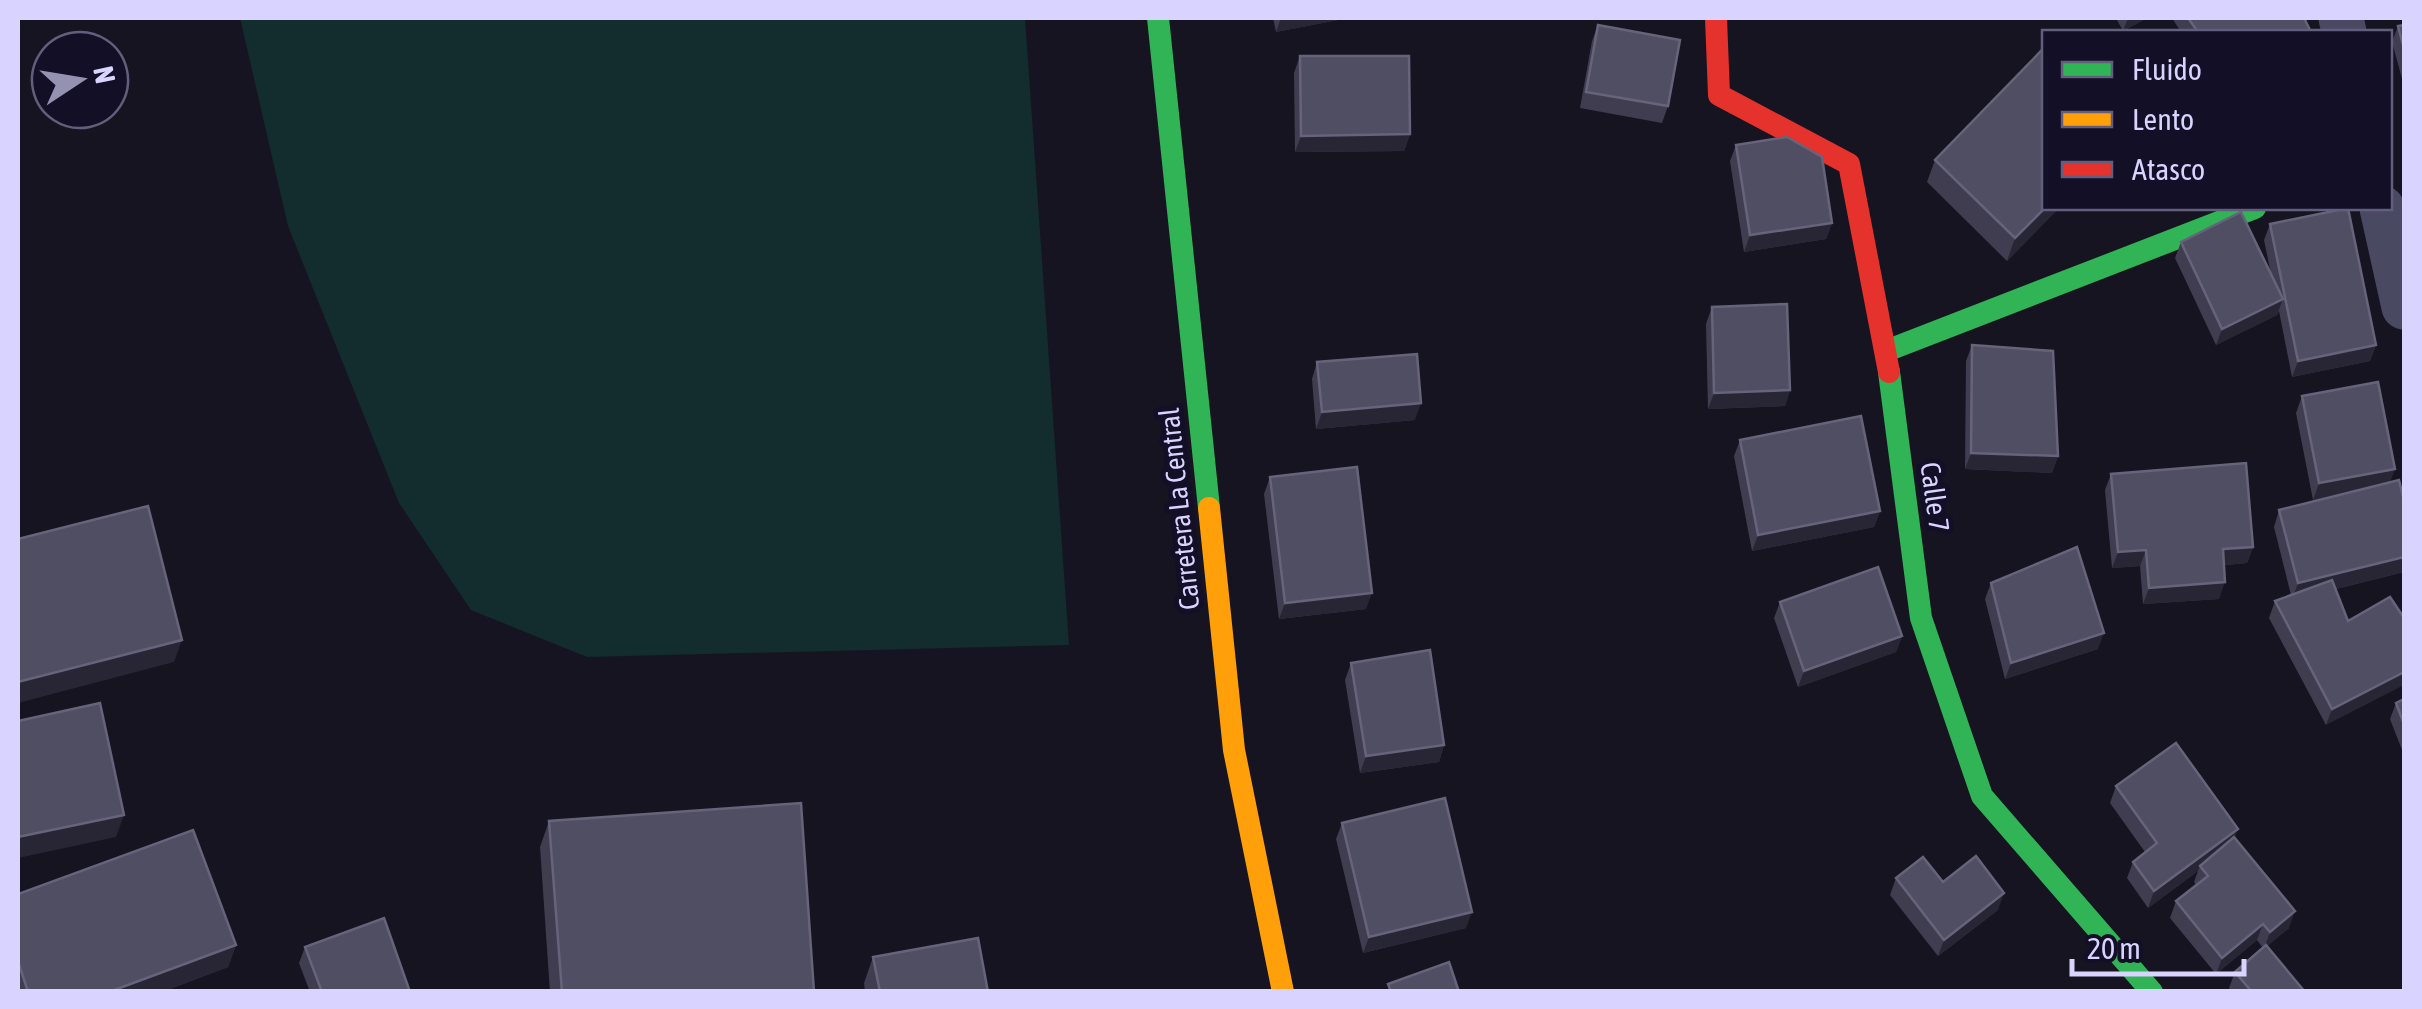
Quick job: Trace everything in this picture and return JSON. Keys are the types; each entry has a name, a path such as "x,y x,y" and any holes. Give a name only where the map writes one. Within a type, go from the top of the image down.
{"street":[{"name":"Carretera La Central","path":"1158,18 1234,750 1283,992"},
{"name":"Calle 7","path":"1716,18 1719,94 1849,164 1886,352 1921,618 1982,796 2152,992"},
{"path":"1886,352 2250,210"},
{"path":"2382,210 2404,307"}],"green space":[{"path":"240,18 1025,18 1069,645 587,657 471,610 399,503 288,226"}],"building":[{"path":"2188,18 2304,18 2310,30 2197,30"},
{"path":"1598,25 1680,40 1668,106 1586,92"},
{"path":"2404,25 2404,49 2398,26"},
{"path":"2041,51 2043,210 2015,238 1935,160"},
{"path":"1300,56 1409,56 1410,134 1301,136"},
{"path":"1787,137 1822,157 1832,223 1750,235 1736,145"},
{"path":"2348,210 2376,345 2298,361 2270,224"},
{"path":"2241,212 2283,299 2222,329 2181,242"},
{"path":"1787,304 1790,390 1714,393 1712,307"},
{"path":"1972,345 2053,351 2058,456 1971,453"},
{"path":"1417,354 1421,403 1322,412 1317,362"},
{"path":"2378,382 2395,469 2319,483 2302,396"},
{"path":"1861,416 1880,511 1758,535 1740,440"},
{"path":"2246,463 2253,547 2223,549 2225,582 2149,588 2146,550 2118,552 2111,474"},
{"path":"1357,467 1372,593 1285,603 1270,477"},
{"path":"2399,480 2404,501 2404,557 2298,583 2279,510"},
{"path":"148,506 182,640 18,682 18,539"},
{"path":"2077,547 2104,633 2011,663 1991,583"},
{"path":"1878,567 1902,636 1804,671 1780,602"},
{"path":"2332,580 2348,621 2390,597 2404,618 2404,672 2332,709 2275,601"},
{"path":"1430,650 1444,745 1366,756 1351,663"},
{"path":"2404,699 2404,724 2396,703"},
{"path":"100,703 124,815 18,837 18,721"},
{"path":"2176,743 2238,829 2154,891 2133,862 2157,843 2116,786"},
{"path":"1445,798 1472,912 1369,937 1342,823"},
{"path":"801,803 814,992 562,992 549,821"},
{"path":"193,830 236,945 109,992 28,992 18,961 18,894"},
{"path":"2234,837 2295,911 2270,932 2263,924 2222,958 2176,901 2208,876 2200,866"},
{"path":"1976,856 2004,893 1944,940 1896,878 1923,857 1943,882"},
{"path":"384,918 410,992 322,992 305,947"},
{"path":"978,938 988,992 880,992 873,957"},
{"path":"2266,945 2305,992 2252,992 2235,972"},
{"path":"1449,962 1459,992 1391,992 1388,984"}],"traffic: fast":[{"path":"1158,18 1209,508"},
{"path":"1886,351 2250,210"},
{"path":"1889,372 1921,618 1982,796 2152,992"}],"traffic: slow":[{"path":"1209,508 1234,750 1283,992"}],"traffic: jam":[{"path":"1716,18 1719,95 1849,164 1889,372"}]}
